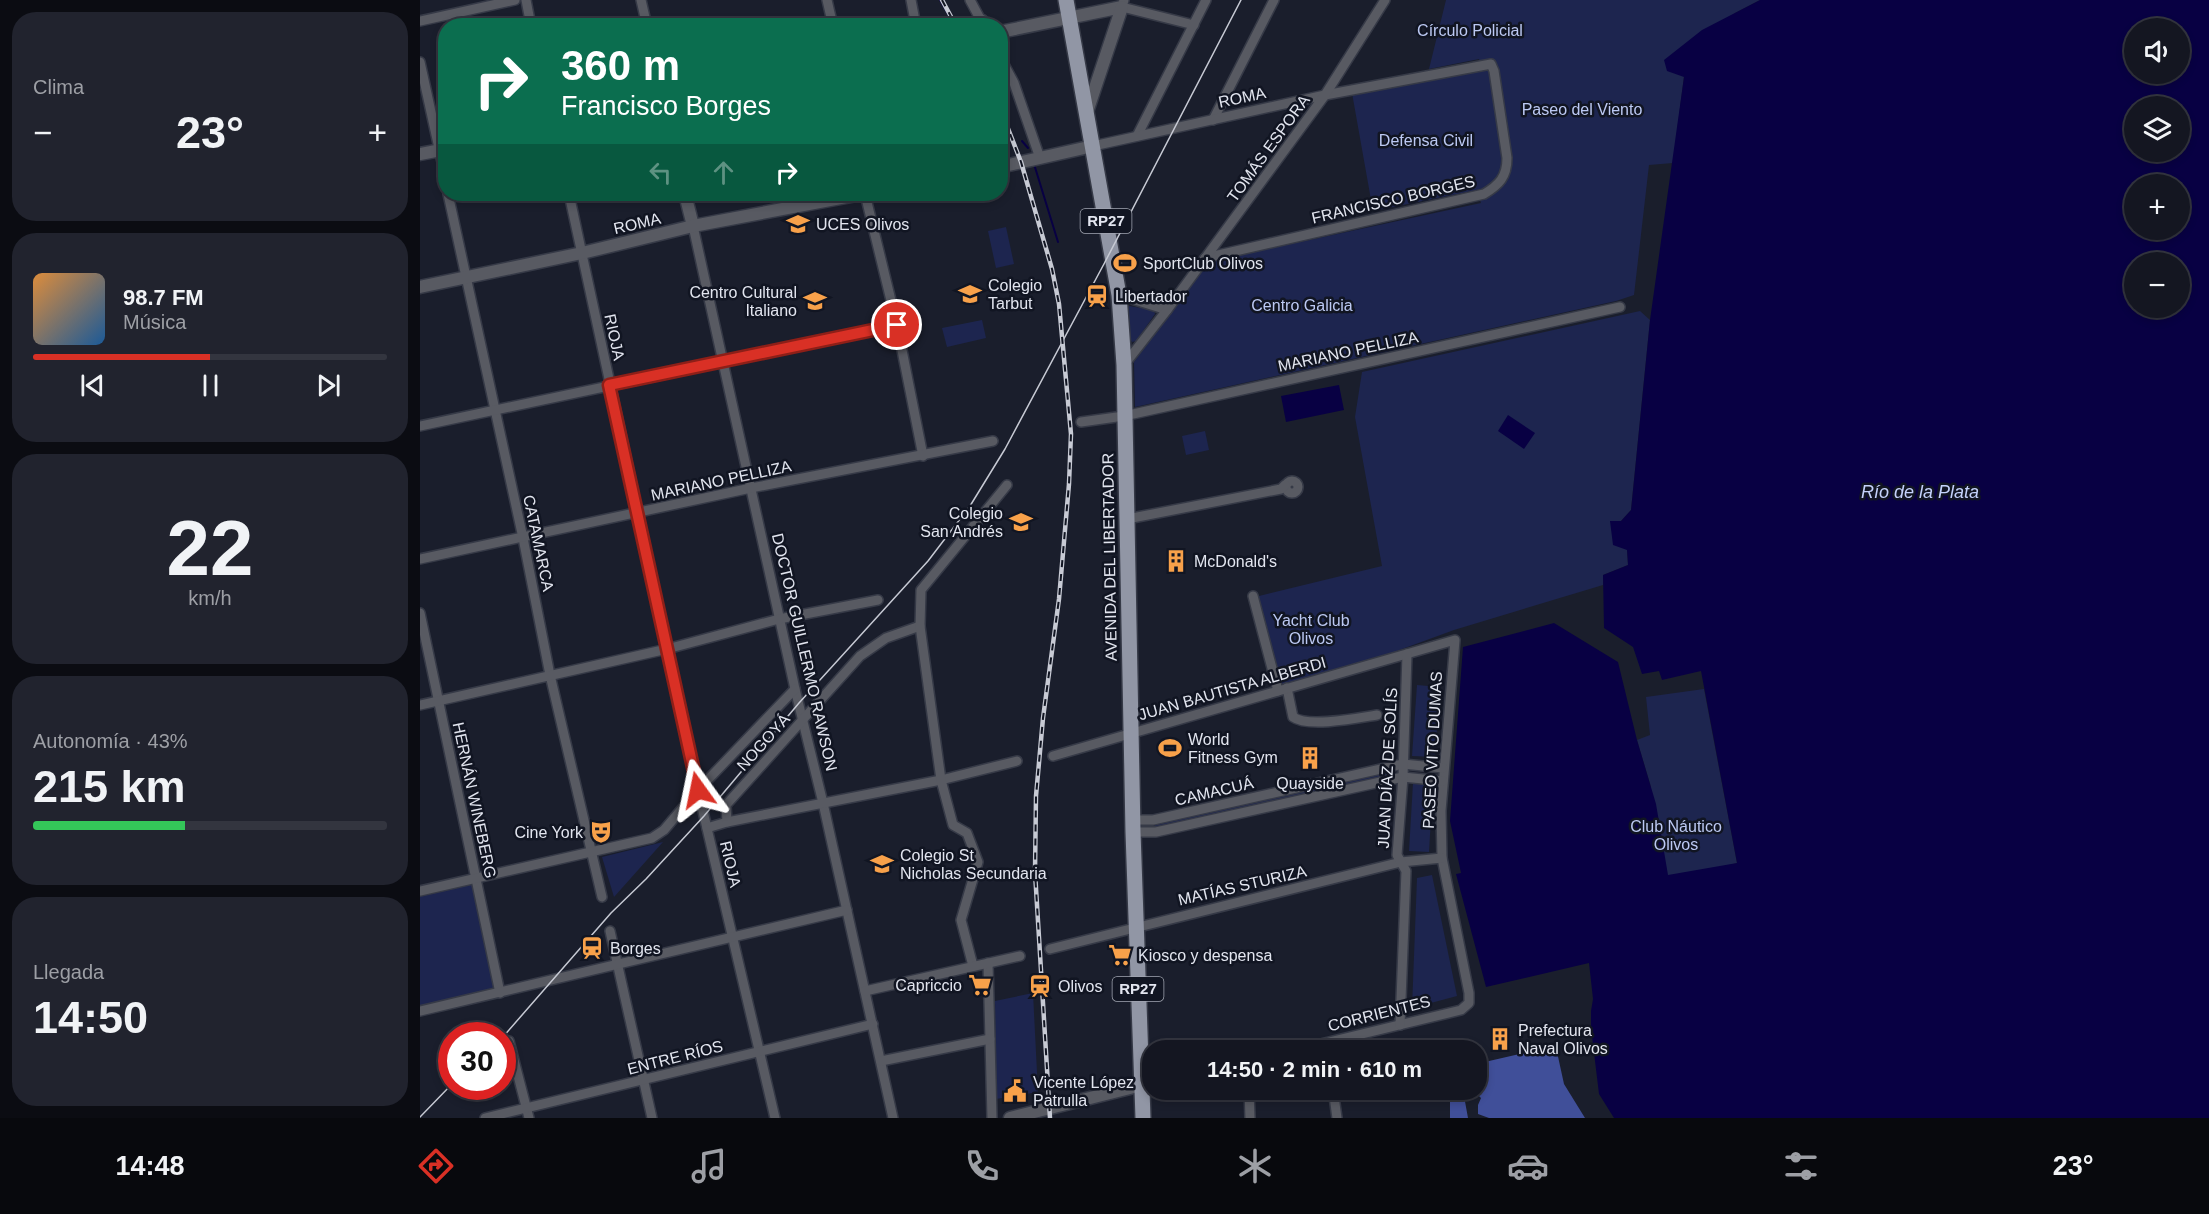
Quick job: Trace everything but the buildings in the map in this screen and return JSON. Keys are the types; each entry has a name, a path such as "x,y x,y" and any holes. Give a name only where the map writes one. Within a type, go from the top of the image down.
{"main road":[{"name":"AVENIDA DEL LIBERTADOR","path":"1066,0 1119,295 1124,365 1136,926 1144,1040"},
{"name":"AVENIDA DEL LIBERTADOR","path":"1143,1118 1145,1100"}],"street":[{"path":"420,21 515,0"},
{"path":"526,0 529,18"},
{"path":"641,0 645,18"},
{"path":"827,0 831,18"},
{"path":"911,0 914,18"},
{"path":"970,0 980,18"},
{"path":"1137,136 1206,0"},
{"path":"1214,120 1274,0"},
{"name":"TOMÁS ESPORA","path":"1124,365 1325,95 1385,0"},
{"path":"1087,113 1123,4"},
{"path":"1008,30 1069,19 1123,4 1194,25"},
{"path":"420,62 438,133"},
{"name":"ROMA","path":"1008,165 1325,95 1491,64"},
{"name":"FRANCISCO BORGES","path":"1205,258 1484,194 1494,188 1502,181 1507,170 1507,158 1491,64"},
{"path":"1008,72 1040,158"},
{"path":"420,154 438,150"},
{"name":"CATAMARCA","path":"450,201 523,538 550,675 602,897"},
{"name":"RIOJA","path":"571,201 698,790 775,1118"},
{"name":"DOCTOR GUILLERMO RAWSON","path":"688,201 779,619 823,803 893,1118"},
{"name":"ROMA","path":"420,287 582,253 693,226 827,201"},
{"path":"866,201 897,325 923,456"},
{"path":"1119,295 1167,310"},
{"name":"MARIANO PELLIZA","path":"1081,422 1124,416 1620,307"},
{"path":"420,426 897,325"},
{"name":"MARIANO PELLIZA","path":"420,559 751,488 993,441"},
{"path":"973,966 961,920 978,862 967,833 953,825 941,780 920,627 921,590 1007,485"},
{"path":"1127,519 1285,488"},
{"path":"1253,596 1282,690 1293,717 1297,720 1320,723 1377,715"},
{"path":"420,705 667,649 779,619 878,600"},
{"name":"HERNÁN WINEBERG","path":"420,613 500,993"},
{"name":"NOGOYÁ","path":"727,822 726,806 860,656 886,638 920,627"},
{"name":"JUAN BAUTISTA ALBERDI","path":"1053,756 1455,640"},
{"name":"PASEO VITO DUMAS","path":"1455,640 1443,768 1442,858 1469,993 1469,1003"},
{"name":"JUAN DÍAZ DE SOLÍS","path":"1400,1025 1406,871 1397,855 1403,777 1407,654"},
{"path":"420,891 652,838 664,830 698,790 795,689"},
{"path":"707,828 727,822 941,780 1017,761"},
{"name":"CAMACUÁ","path":"1133,826 1403,764 1443,768"},
{"name":"CAMACUÁ","path":"1133,826 1156,832 1403,777 1443,781"},
{"path":"1326,782 1328,793"},
{"path":"1206,808 1208,820"},
{"name":"MATÍAS STURIZA","path":"1050,949 1401,862 1442,858"},
{"path":"420,1011 847,910"},
{"path":"610,932 652,1118"},
{"path":"865,991 1020,956"},
{"path":"988,963 992,1114"},
{"name":"CORRIENTES","path":"1350,1040 1461,1010 1469,1003"},
{"name":"ENTRE RÍOS","path":"485,1118 873,1024"},
{"path":"881,1062 990,1039"},
{"path":"516,1067 529,1118"},
{"path":"1010,1118 1029,1116 1142,1085"},
{"path":"1249,1100 1250,1118"},
{"path":"1335,1100 1337,1118"}],"green space":[{"path":"1446,0 1760,0 1735,13 1684,76 1673,163 1649,165 1634,295 1616,301 1135,407 1134,362 1208,262 1481,203 1477,190 1373,211 1352,93 1480,65 1479,59 1429,69"},
{"path":"1006,227 1014,264 996,268 988,231"},
{"path":"1126,307 1154,310 1155,314 1136,341 1132,342 1128,336"},
{"name":"Yacht Club Olivos","path":"1640,311 1650,320 1631,510 1621,521 1610,521 1627,550 1628,565 1603,575 1603,585 1454,630 1394,652 1274,687 1251,598 1382,566 1355,417 1362,372"},
{"path":"982,320 986,338 947,347 942,328"},
{"path":"1205,431 1209,450 1186,455 1182,436"},
{"path":"1417,685 1440,687 1435,757 1412,756"},
{"name":"Club Náutico Olivos","path":"1704,689 1737,863 1568,910 1651,787 1637,740 1650,735 1646,697"},
{"path":"1393,769 1393,775 1156,829 1154,822"},
{"path":"1413,783 1433,784 1429,852 1409,851"},
{"path":"663,842 614,897 602,857"},
{"path":"1432,875 1457,996 1412,1008 1417,878"},
{"path":"475,877 500,993 420,1011 420,891"},
{"path":"1033,993 1038,1092 996,1099 995,1001"}],"shaded area":[{"path":"1546,1048 1557,1052 1564,1084 1585,1118 1489,1118 1478,1114 1480,1100 1487,1100 1487,1061"},
{"path":"1450,1100 1465,1100 1468,1118 1450,1118"}],"water":[{"name":"Río de la Plata","path":"1760,0 2209,0 2209,1118 1614,1118 1599,1094 1591,1028 1593,999 1589,963 1486,987 1456,874 1461,873 1450,821 1463,647 1554,623 1618,662 1637,740 1656,804 1668,875 1737,863 1701,671 1662,680 1659,671 1642,674 1633,647 1604,628 1603,575 1628,565 1627,550 1613,545 1610,521 1621,521 1631,510 1650,320 1684,77 1667,71 1664,60 1702,30"},
{"path":"1339,385 1344,410 1286,422 1281,396"},
{"path":"1508,415 1535,433 1524,449 1498,431"}],"waterway":[{"path":"940,0 950,18"},
{"path":"1022,141 1028,148"},
{"path":"1034,164 1058,242"}],"tram line":[{"path":"516,1022 611,913 704,816 799,703 928,561 970,506 1005,449 1241,0"},
{"path":"420,1117 438,1098"}],"railway":[{"path":"942,0 952,18"},
{"path":"1008,129 1021,162 1052,269 1059,304 1071,434 1059,599 1043,718 1036,796 1035,872 1050,1118"}],"place":[{"name":"UCES Olivos","path":"798,224"},
{"name":"SportClub Olivos","path":"1125,263"},
{"name":"Colegio Tarbut","path":"970,294"},
{"name":"Libertador","path":"1097,296"},
{"name":"Centro Cultural Italiano","path":"815,301"},
{"name":"Colegio San Andrés","path":"1021,522"},
{"name":"McDonald's","path":"1176,561"},
{"name":"World Fitness Gym","path":"1170,748"},
{"name":"Quayside","path":"1310,758"},
{"name":"Cine York","path":"601,832"},
{"name":"Colegio St Nicholas Secundaria","path":"882,864"},
{"name":"Borges","path":"592,948"},
{"name":"Kiosco y despensa","path":"1120,955"},
{"name":"Capriccio","path":"980,985"},
{"name":"Olivos","path":"1040,986"},
{"name":"Prefectura Naval Olivos","path":"1500,1039"},
{"name":"Vicente López Patrulla","path":"1015,1091"}],"route":[{"path":"698,790 609,385 897,325"}],"park label":[{"name":"Círculo Policial","path":"1470,30"},
{"name":"Paseo del Viento","path":"1582,109"},
{"name":"Defensa Civil","path":"1426,140"},
{"name":"Centro Galicia","path":"1302,305"}]}
